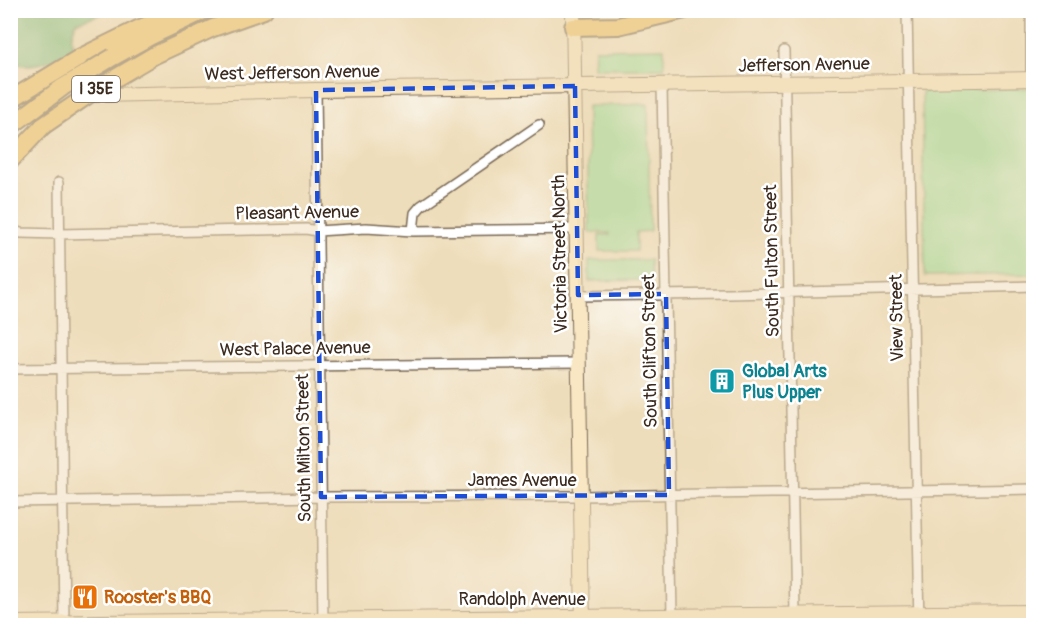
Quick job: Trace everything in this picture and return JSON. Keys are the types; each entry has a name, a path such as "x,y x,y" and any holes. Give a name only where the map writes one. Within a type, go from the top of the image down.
{"highway":[{"path":"10,99 79,58 138,29 185,10"},
{"name":"I 35E","path":"11,126 57,92 112,57 206,10"},
{"name":"I 35E","path":"10,151 97,88 153,57 213,28 264,10"},
{"path":"573,19 618,26 685,10"},
{"path":"10,161 43,126"}],"street":[{"name":"View Street","path":"907,10 918,620"},
{"path":"1031,10 1032,80"},
{"name":"Victoria Street North","path":"573,19 583,621"},
{"name":"South Fulton Street","path":"784,51 793,493 792,554 795,615"},
{"name":"Jefferson Avenue","path":"575,86 1032,80"},
{"name":"South Clifton Street","path":"662,85 672,616"},
{"name":"West Jefferson Avenue","path":"10,99 316,90 575,86"},
{"name":"South Milton Street","path":"316,90 323,622"},
{"path":"413,231 415,213 422,206 539,125"},
{"path":"59,182 64,624"},
{"name":"Pleasant Avenue","path":"10,230 21,233 59,234 306,229 317,231 366,228 413,231 577,229"},
{"path":"578,296 1034,286"},
{"name":"West Palace Avenue","path":"10,369 580,363"},
{"name":"James Avenue","path":"10,502 1034,489"},
{"name":"Randolph Avenue","path":"10,623 583,621 672,616 795,615 918,620 1034,612"}],"highlighted area":[{"path":"575,86 578,295 666,294 669,495 321,497 316,90"}],"green space":[{"path":"11,10 110,11 76,22 71,38 73,46 70,54 40,64 25,65 11,61"},
{"path":"231,11 243,11 136,57 128,57 165,39"},
{"path":"664,48 664,68 594,68 595,49"},
{"path":"1033,88 1033,274 925,276 922,91"},
{"path":"648,104 650,231 636,232 636,251 599,251 599,235 610,235 610,233 589,232 587,106"},
{"path":"589,260 650,260 651,280 589,281"}],"place":[{"name":"Global Arts Plus Upper","path":"722,381"},
{"name":"Rooster's BBQ","path":"85,597"}]}
